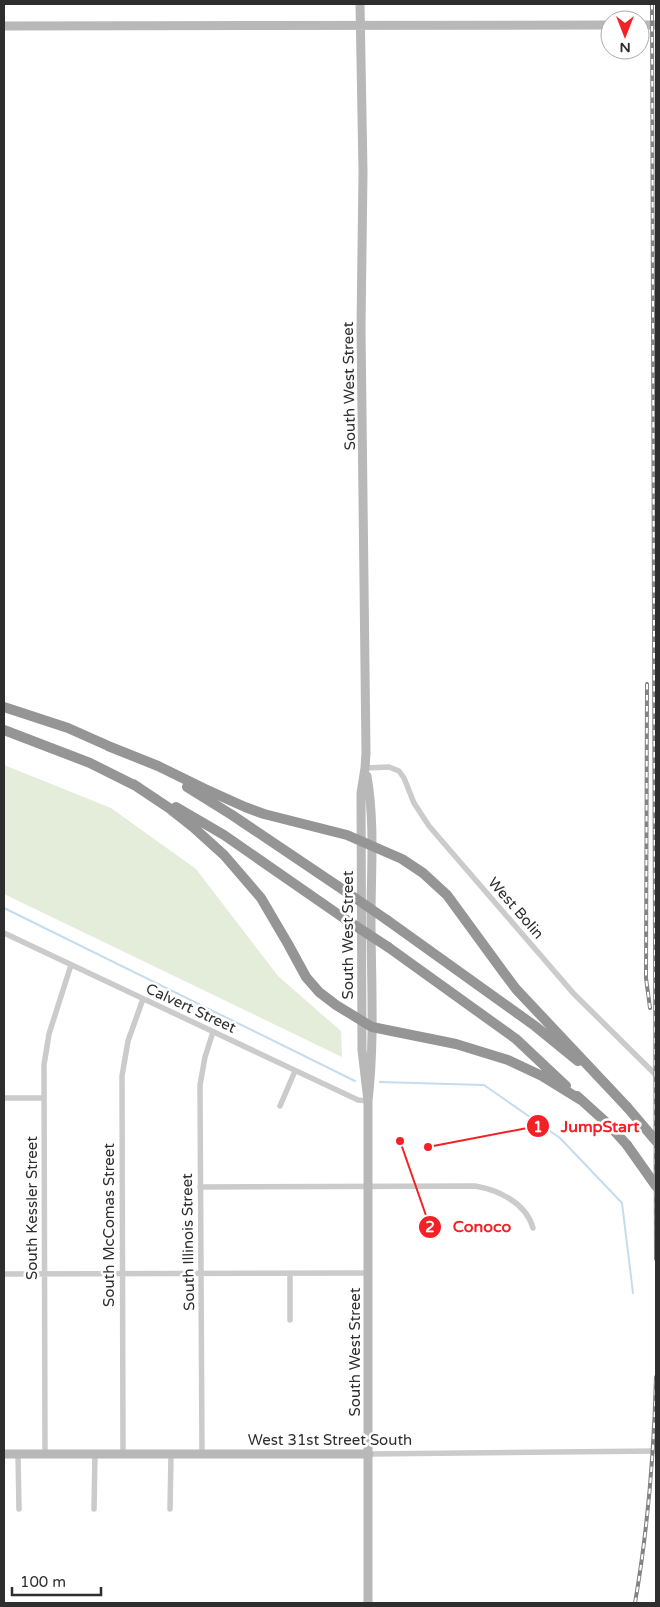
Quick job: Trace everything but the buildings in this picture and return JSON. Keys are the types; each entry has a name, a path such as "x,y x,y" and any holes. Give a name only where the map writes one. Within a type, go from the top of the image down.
{"highway":[{"path":"4,706 68,728 108,746 172,778 206,798 387,920 535,1026 600,1078"},
{"path":"4,730 90,763 184,811 388,947 516,1038 608,1124 627,1145 656,1186"},
{"path":"108,746 158,766 245,807 264,814 361,840 402,859 423,873 447,895 504,974 656,1141"},
{"path":"132,784 169,808 224,854 260,898 306,977 327,998 372,1027 456,1044 492,1054 522,1066 581,1100"}],"street":[{"name":"South West Street","path":"360,4 363,172 361,328 365,768 361,793 362,1050 368,1101 368,1603"},
{"path":"4,26 600,24"},
{"name":"West Bolin","path":"365,768 390,767 399,771 404,778 414,803 429,826 574,994 656,1075"},
{"name":"South West Street","path":"365,768 370,792 371,846 372,1069 368,1101"},
{"name":"Calvert Street","path":"4,933 295,1071 358,1100 368,1101"},
{"name":"South Kessler Street","path":"45,1454 44,1065 49,1034 71,965"},
{"name":"South McComas Street","path":"123,1454 122,1069 135,1019 143,999"},
{"name":"South Illinois Street","path":"202,1454 200,1079 213,1032"},
{"path":"280,1106 295,1071"},
{"path":"4,1098 44,1098"},
{"path":"200,1187 475,1186 492,1189 518,1205 530,1219 533,1228"},
{"path":"290,1273 290,1320"},
{"path":"4,1274 369,1273"},
{"name":"West 31st Street South","path":"4,1454 369,1454 656,1450"},
{"path":"18,1454 19,1509"},
{"path":"94,1509 95,1454"},
{"path":"170,1509 171,1454"}],"green space":[{"path":"4,765 111,808 196,869 278,976 341,1031 342,1057 4,894"}],"waterway":[{"path":"4,908 355,1081"},
{"path":"380,1082 484,1085 560,1138 622,1203 633,1293"}],"railway":[{"path":"652,4 656,1259"},
{"path":"647,684 646,978 650,1008"},
{"path":"635,1603 650,1490 656,1377"}],"place":[{"name":"Conoco","path":"400,1141"},
{"name":"JumpStart","path":"428,1147"}]}
